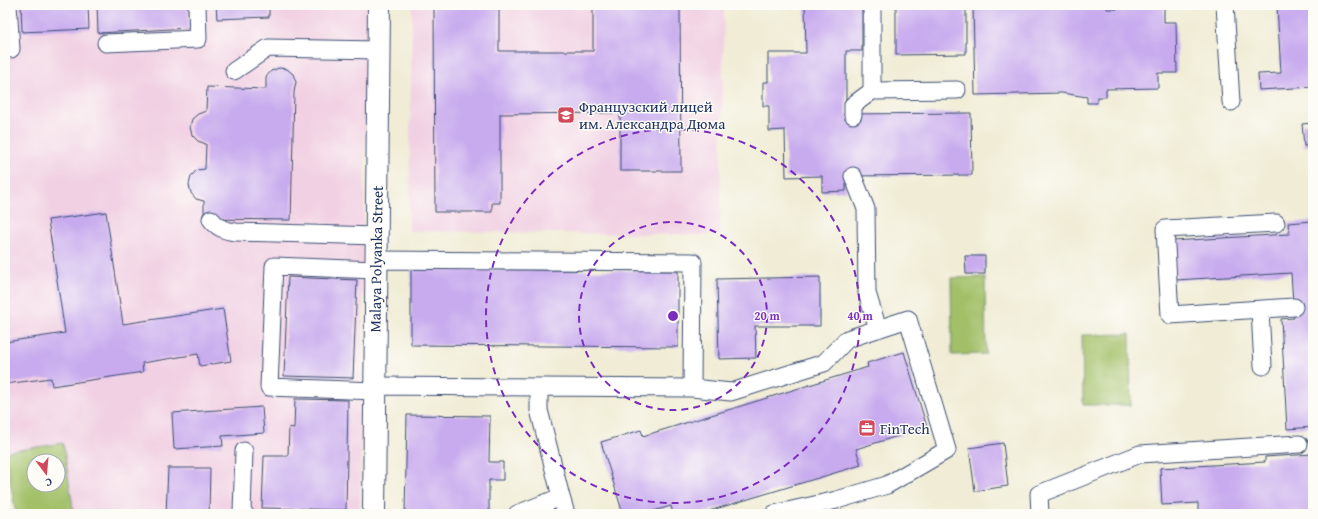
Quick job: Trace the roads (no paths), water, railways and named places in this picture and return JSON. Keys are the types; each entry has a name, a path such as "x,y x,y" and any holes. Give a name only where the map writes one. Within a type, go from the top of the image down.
{"street":[{"name":"Malaya Polyanka Street","path":"374,514 379,5"}],"lane":[{"path":"8,5 11,49"},
{"path":"106,43 198,39 197,5"},
{"path":"872,5 872,91"},
{"path":"1225,5 1231,102"},
{"path":"234,71 268,48 379,50"},
{"path":"853,114 853,105 872,91 957,90"},
{"path":"853,176 866,209 867,293 878,329"},
{"path":"211,219 222,229 236,232 377,236"},
{"path":"1276,222 1165,229 1170,315 1294,308"},
{"path":"692,388 693,262 274,266 269,387 375,389 539,387 692,388 731,392 824,363 847,338 908,320 947,450 887,485 839,507 774,514"},
{"path":"1260,310 1263,366"},
{"path":"539,387 539,410 566,514"},
{"path":"1040,514 1039,494 1140,454 1299,444"},
{"path":"244,451 242,513 245,514"},
{"path":"517,514 561,497"}],"place":[{"name":"Французский лицей им. Александра Дюма","path":"566,115"},
{"name":"FinTech","path":"867,428"}]}
